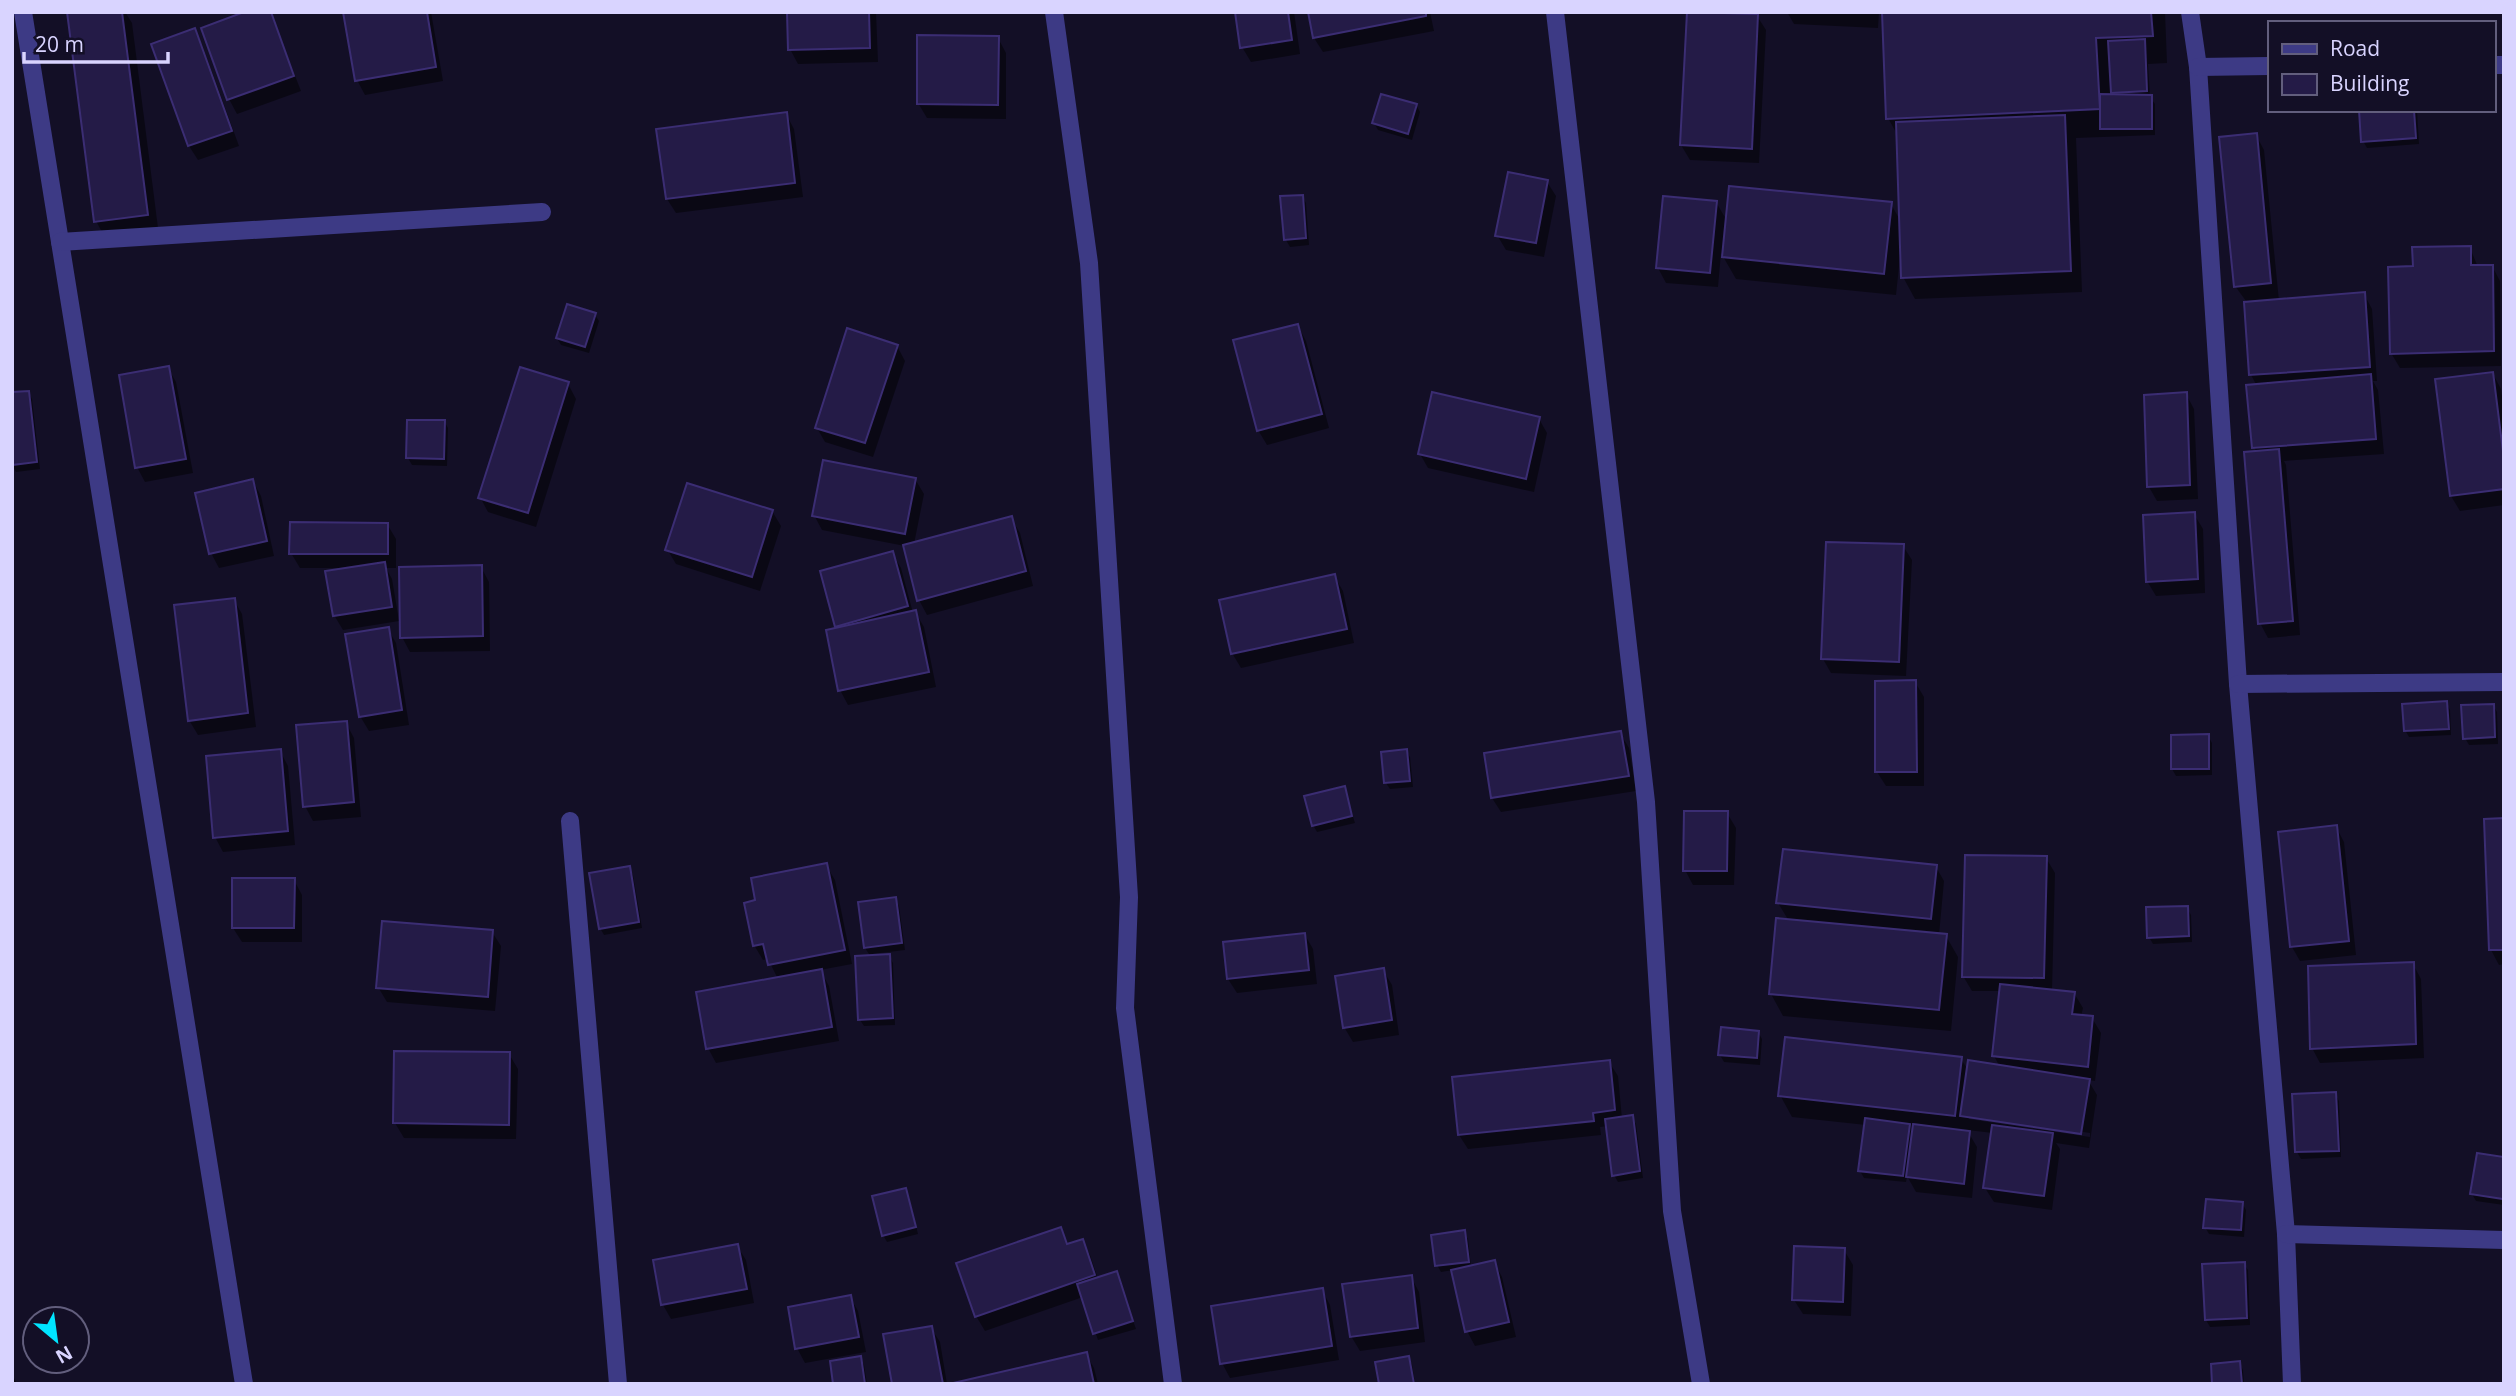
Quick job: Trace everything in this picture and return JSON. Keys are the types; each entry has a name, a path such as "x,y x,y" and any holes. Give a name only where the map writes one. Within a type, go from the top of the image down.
{"street":[{"path":"23,12 244,1384"},
{"path":"1054,12 1089,263 1129,897 1125,1008 1173,1384"},
{"path":"1555,12 1646,802 1672,1212 1701,1384"},
{"path":"2190,12 2198,67 2238,684 2286,1234 2292,1384"},
{"path":"2198,67 2268,66"},
{"path":"60,242 542,212"},
{"path":"2238,684 2504,682"},
{"path":"570,821 618,1384"},
{"path":"2286,1234 2504,1240"}],"building":[{"path":"67,12 122,12 148,215 94,222"},
{"path":"244,12 271,12 294,76 227,100 201,28"},
{"path":"343,12 427,12 436,67 355,81"},
{"path":"787,12 869,12 870,48 788,50"},
{"path":"1235,12 1288,12 1292,40 1240,48"},
{"path":"1308,12 1426,12 1426,16 1313,38"},
{"path":"1687,12 1758,14 1752,149 1680,145"},
{"path":"1882,12 2151,12 2153,36 2096,38 2100,109 1886,119"},
{"path":"195,28 232,131 188,146 151,44"},
{"path":"917,35 999,36 998,105 917,104"},
{"path":"2145,39 2147,91 2111,93 2108,41"},
{"path":"1381,94 1417,104 1408,134 1372,123"},
{"path":"2100,94 2152,95 2152,129 2100,129"},
{"path":"787,112 795,183 666,199 656,129"},
{"path":"2359,112 2414,112 2416,138 2361,142"},
{"path":"2065,115 2071,271 1901,278 1896,122"},
{"path":"2257,133 2271,283 2234,287 2219,137"},
{"path":"1508,172 1548,180 1536,243 1495,236"},
{"path":"1729,186 1892,202 1884,274 1722,257"},
{"path":"1303,195 1306,238 1284,240 1280,196"},
{"path":"1663,196 1717,201 1710,273 1656,268"},
{"path":"2471,246 2471,265 2493,265 2494,351 2390,354 2388,267 2413,266 2412,247"},
{"path":"2365,292 2370,367 2249,375 2244,302"},
{"path":"567,304 596,313 585,347 556,338"},
{"path":"1298,324 1322,414 1257,431 1233,340"},
{"path":"847,328 898,345 865,443 815,428"},
{"path":"169,366 186,459 135,468 119,375"},
{"path":"520,367 569,382 528,513 478,498"},
{"path":"2493,372 2504,459 2504,489 2450,496 2435,379"},
{"path":"2371,374 2376,439 2252,448 2246,385"},
{"path":"29,391 37,462 12,465 12,392"},
{"path":"1432,392 1540,417 1526,479 1418,454"},
{"path":"2187,392 2190,485 2147,487 2144,395"},
{"path":"407,420 445,420 444,459 406,458"},
{"path":"2279,449 2293,621 2258,624 2244,452"},
{"path":"823,460 916,478 905,534 812,516"},
{"path":"253,479 267,541 209,554 195,493"},
{"path":"687,483 773,510 752,577 665,550"},
{"path":"2195,512 2198,579 2146,582 2143,515"},
{"path":"1012,516 1026,571 917,601 903,545"},
{"path":"290,522 388,523 388,554 289,554"},
{"path":"1826,542 1904,544 1899,662 1821,659"},
{"path":"893,551 908,606 835,627 820,571"},
{"path":"385,562 392,607 333,616 325,571"},
{"path":"482,565 483,636 400,638 399,567"},
{"path":"1335,574 1347,629 1231,654 1219,600"},
{"path":"235,598 248,713 188,721 174,605"},
{"path":"916,610 929,672 838,691 826,630"},
{"path":"389,627 402,710 359,717 345,634"},
{"path":"1916,680 1917,772 1875,772 1875,681"},
{"path":"2447,701 2449,729 2404,731 2402,704"},
{"path":"2494,704 2495,737 2463,739 2461,705"},
{"path":"347,721 354,802 303,807 296,725"},
{"path":"1621,731 1629,776 1491,798 1484,753"},
{"path":"2209,734 2209,769 2171,769 2171,735"},
{"path":"281,749 288,831 213,838 206,756"},
{"path":"1407,749 1410,781 1384,783 1381,752"},
{"path":"1345,786 1352,816 1312,826 1304,796"},
{"path":"1684,811 1728,811 1727,871 1683,871"},
{"path":"2504,818 2504,950 2489,950 2484,819"},
{"path":"2337,825 2349,941 2290,947 2278,832"},
{"path":"1783,849 1937,865 1931,919 1776,903"},
{"path":"1965,855 2047,856 2044,978 1962,977"},
{"path":"827,863 845,950 768,965 763,944 753,946 744,903 755,900 751,878"},
{"path":"630,866 639,922 599,929 589,873"},
{"path":"232,878 295,878 294,928 232,928"},
{"path":"896,897 902,943 864,948 858,902"},
{"path":"2188,906 2189,936 2147,938 2146,907"},
{"path":"1776,918 1947,934 1939,1010 1769,994"},
{"path":"382,921 493,930 488,997 376,988"},
{"path":"1305,933 1309,970 1227,979 1223,942"},
{"path":"890,954 893,1018 858,1020 855,956"},
{"path":"2414,962 2416,1044 2310,1049 2308,966"},
{"path":"1384,968 1392,1020 1343,1028 1335,976"},
{"path":"822,969 832,1027 706,1049 696,992"},
{"path":"2000,984 2075,992 2072,1014 2093,1016 2088,1067 1992,1056"},
{"path":"1721,1027 1759,1031 1757,1058 1718,1055"},
{"path":"1785,1037 1962,1057 1955,1116 1778,1096"},
{"path":"394,1051 510,1052 509,1125 393,1123"},
{"path":"1610,1060 1615,1110 1593,1113 1594,1121 1458,1135 1452,1077"},
{"path":"1968,1060 2090,1079 2081,1134 1960,1116"},
{"path":"2336,1092 2339,1151 2295,1152 2292,1094"},
{"path":"1633,1115 1640,1171 1612,1176 1605,1119"},
{"path":"1865,1118 1910,1124 1903,1176 1858,1171"},
{"path":"1913,1124 1970,1131 1964,1184 1906,1177"},
{"path":"1992,1125 2053,1133 2044,1196 1983,1188"},
{"path":"2477,1153 2504,1157 2503,1199 2470,1194"},
{"path":"906,1188 916,1227 882,1236 872,1196"},
{"path":"2206,1199 2243,1202 2241,1230 2203,1228"},
{"path":"1061,1227 1067,1244 1083,1239 1095,1275 975,1317 956,1263"},
{"path":"1465,1230 1469,1262 1435,1266 1431,1235"},
{"path":"738,1244 747,1289 661,1305 653,1260"},
{"path":"1794,1246 1845,1248 1843,1302 1792,1300"},
{"path":"1495,1260 1509,1322 1465,1332 1451,1270"},
{"path":"2245,1262 2247,1318 2205,1320 2202,1264"},
{"path":"1117,1271 1133,1321 1093,1334 1077,1284"},
{"path":"1412,1275 1418,1328 1350,1337 1342,1284"},
{"path":"1323,1288 1332,1346 1220,1364 1211,1306"},
{"path":"851,1295 859,1337 795,1349 788,1307"},
{"path":"932,1326 943,1384 892,1384 883,1334"},
{"path":"1087,1352 1094,1384 949,1384"},
{"path":"861,1356 865,1384 833,1384 830,1361"},
{"path":"1409,1356 1414,1384 1379,1384 1375,1362"},
{"path":"2240,1361 2242,1384 2212,1384 2211,1364"}]}
